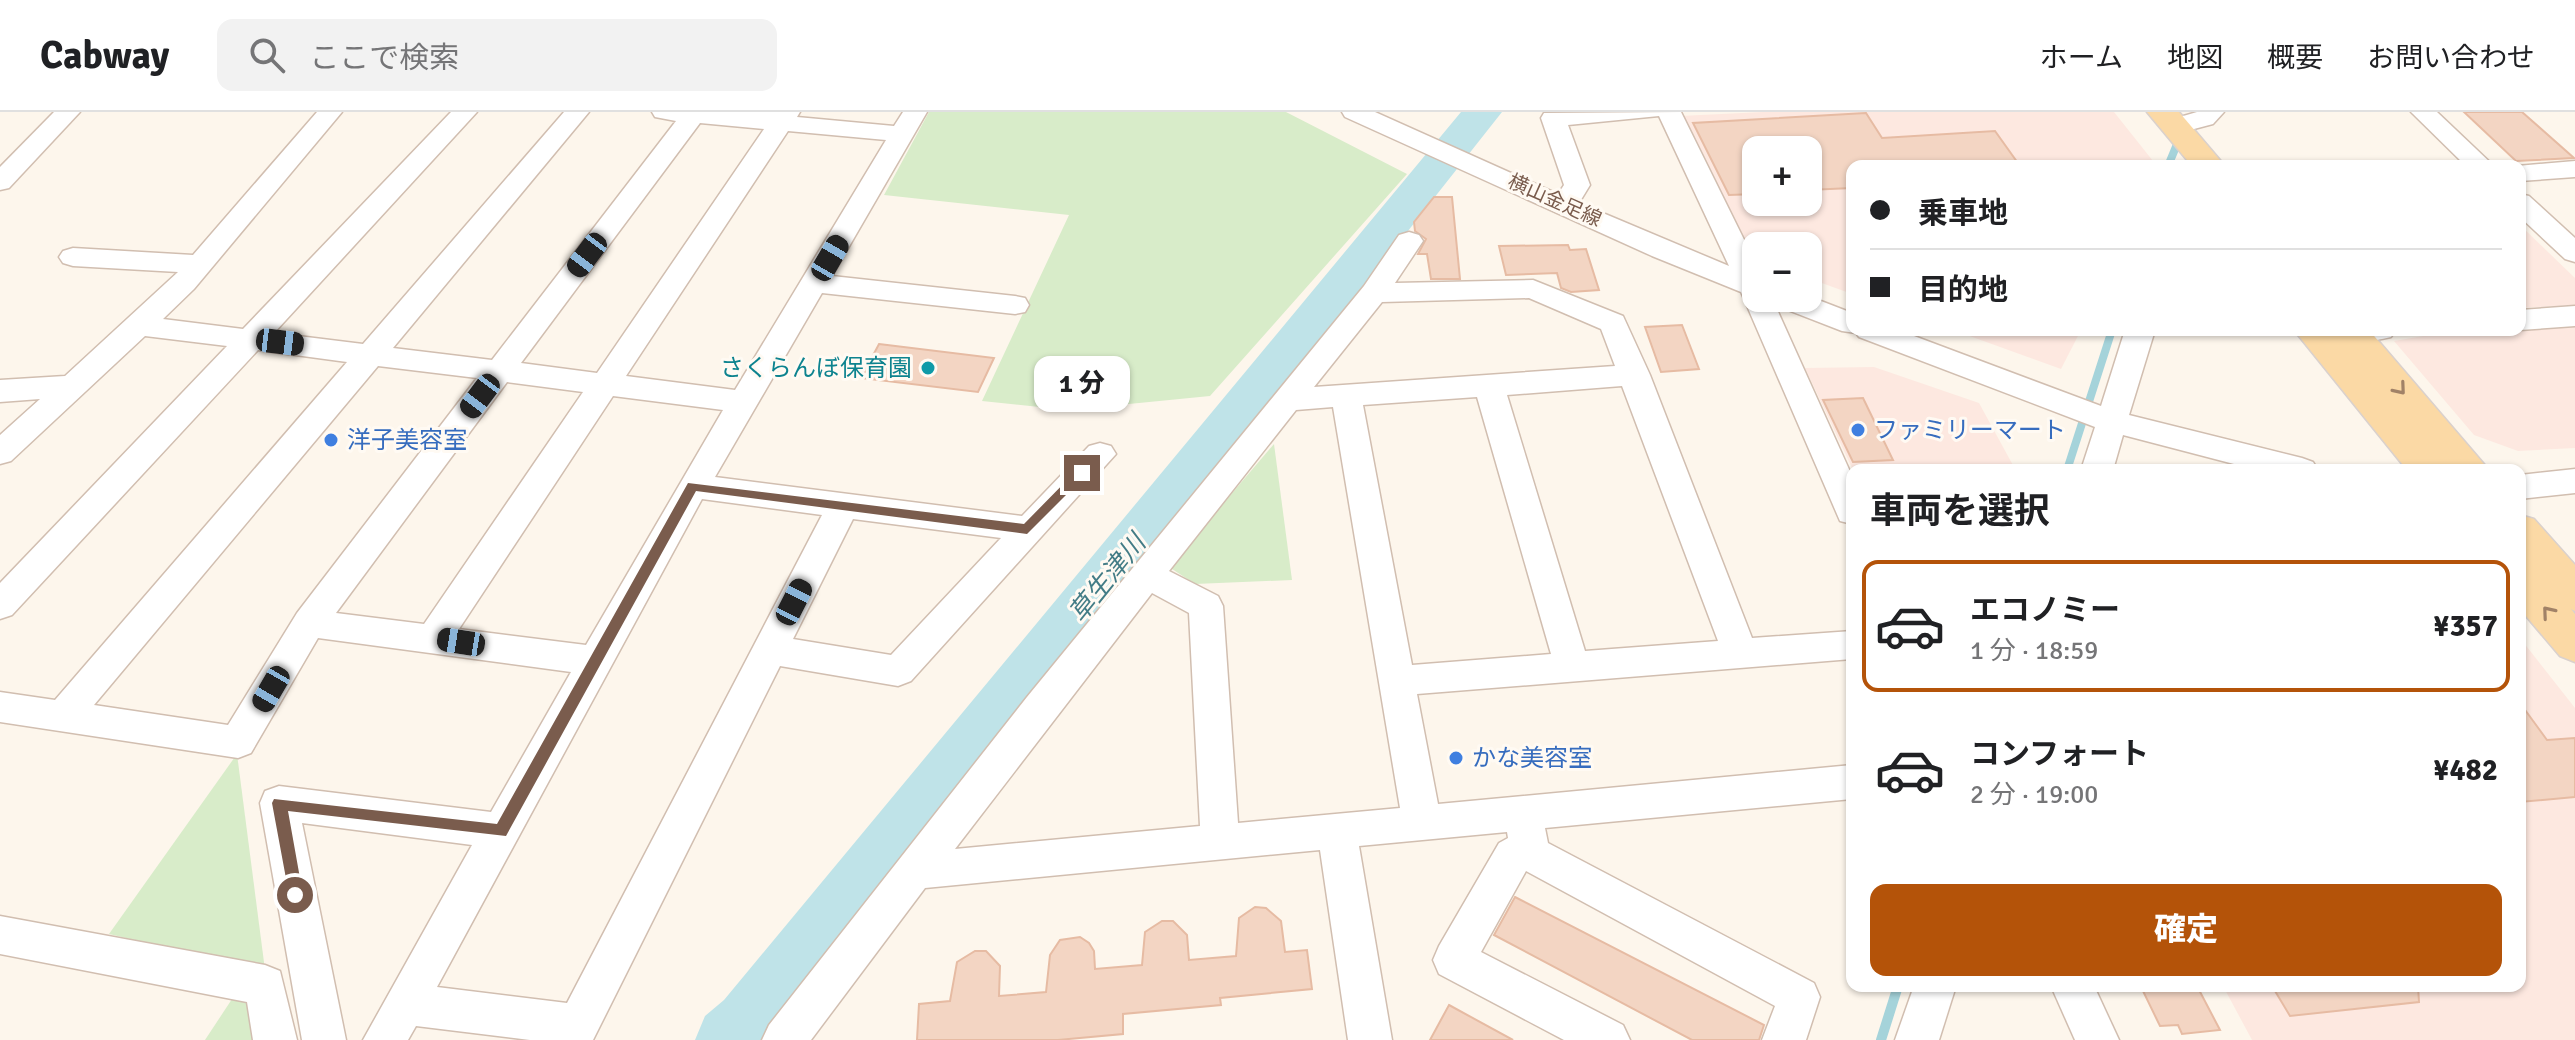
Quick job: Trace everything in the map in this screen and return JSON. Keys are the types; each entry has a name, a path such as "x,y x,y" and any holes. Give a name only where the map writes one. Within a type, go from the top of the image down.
{"main road":[{"path":"2130,112 2183,135"},
{"path":"2317,336 2424,464"},
{"path":"2365,336 2464,464"},
{"path":"2526,537 2575,594"},
{"path":"2526,586 2575,644"}],"street":[{"path":"0,182 68,112"},
{"path":"0,453 135,325 184,283 330,112"},
{"path":"0,605 465,112"},
{"path":"65,714 577,112"},
{"path":"664,112 908,123 693,486 395,1022 578,1025 843,505"},
{"name":"横山金足線","path":"1354,112 1742,285"},
{"path":"1565,204 1577,185 1553,118 1649,112"},
{"path":"1669,112 1742,262"},
{"path":"2423,112 2475,160"},
{"path":"0,707 65,714 238,742 309,623 694,114"},
{"path":"434,638 602,384 784,118"},
{"path":"2526,173 2575,169"},
{"path":"2526,208 2575,253"},
{"path":"784,1040 1147,575 1374,293 1409,241"},
{"path":"73,257 199,264"},
{"path":"815,283 1015,305"},
{"path":"1374,293 1533,289 1613,323 1740,653"},
{"path":"1765,312 1846,498"},
{"path":"1821,312 1846,322"},
{"path":"2526,320 2575,316"},
{"path":"135,325 745,402"},
{"path":"1885,336 2108,420 2279,464"},
{"path":"2098,464 2108,420 2138,336"},
{"path":"1287,400 1635,375"},
{"path":"0,391 70,386"},
{"path":"1489,386 1572,666"},
{"path":"1346,397 1422,821"},
{"path":"770,650 898,671 1100,454"},
{"path":"2526,487 2575,481"},
{"path":"693,486 1027,529"},
{"path":"2526,488 2575,490"},
{"path":"1147,575 1206,606 1220,841"},
{"path":"309,623 594,661"},
{"path":"1396,681 1846,645"},
{"path":"914,871 1422,821 1526,829 1846,783"},
{"path":"324,1040 279,803 501,831"},
{"path":"1526,829 1454,960 1608,1040"},
{"path":"1526,829 1531,854 1799,997 1784,1040"},
{"path":"1337,830 1370,1040"},
{"path":"0,935 265,985 275,1040"},
{"path":"1917,1040 1933,992"},
{"path":"2075,992 2097,1040"}],"shaded area":[{"path":"1763,112 2114,112 2152,160 1846,160 1846,292 1822,283 1822,232 1742,232 1742,244 1680,116"},
{"path":"2526,231 2575,278 2575,305 2526,308"},
{"path":"2575,322 2575,448 2518,451 2474,435 2394,341 2423,336 2526,336 2526,329"},
{"path":"1970,336 2078,336 2061,369"},
{"path":"1874,367 1979,403 2012,464 1850,464 1805,368"},
{"path":"2526,646 2575,708 2575,1040 2252,1040 2226,992 2526,992"}],"green space":[{"path":"929,112 1286,112 1407,174 1210,396 1068,410 982,401 1069,215 884,195"},
{"path":"1274,444 1292,580 1195,584 1169,567"},
{"path":"237,754 265,970 109,934"},
{"path":"234,996 250,1004 255,1040 205,1040"}],"building":[{"path":"2464,112 2522,112 2574,158 2515,160"},
{"path":"1866,113 1882,138 1995,131 2016,160 1846,160 1846,188 1822,189 1822,136 1742,136 1742,195 1729,195 1693,123"},
{"path":"1434,197 1452,197 1460,279 1431,279 1427,254 1418,254 1426,239 1415,231 1414,222"},
{"path":"1568,245 1570,250 1586,249 1599,290 1571,292 1561,288 1557,273 1506,275 1499,246"},
{"path":"1682,325 1699,369 1661,372 1645,327"},
{"name":"さくらんぼ保育園","path":"879,344 994,358 978,392 861,378"},
{"name":"ファミリーマート","path":"1863,398 1893,460 1853,462 1823,400"},
{"path":"2526,711 2547,740 2575,738 2575,797 2526,801"},
{"path":"1515,897 1764,1025 1759,1040 1692,1040 1494,935"},
{"path":"1255,907 1266,908 1281,921 1285,952 1307,950 1312,989 1220,998 1221,1005 1123,1014 1123,1034 1058,1040 917,1040 919,1004 950,1001 957,962 975,951 986,951 1000,966 999,996 1046,992 1050,955 1060,940 1080,937 1089,943 1094,951 1095,969 1142,965 1145,932 1162,921 1173,921 1187,935 1189,960 1236,956 1239,918"},
{"path":"2143,992 2200,992 2220,1030 2182,1034 2178,1025 2160,1026"},
{"path":"2276,992 2418,992 2419,1002 2290,1016"},
{"path":"1449,1005 1513,1040 1430,1040"}],"waterway":[{"name":"草生津川","path":"729,1040 748,1024 1087,598 1482,112"},
{"path":"2170,160 2180,137"},
{"path":"2069,464 2110,336"},
{"path":"1881,1040 1896,992"}],"place":[{"name":"さくらんぼ保育園","path":"928,368"},
{"name":"ファミリーマート","path":"1858,430"},
{"name":"洋子美容室","path":"331,440"},
{"name":"かな美容室","path":"1456,758"}],"route":[{"path":"295,895 279,803 501,831 693,486 1027,529 1082,473"}]}
